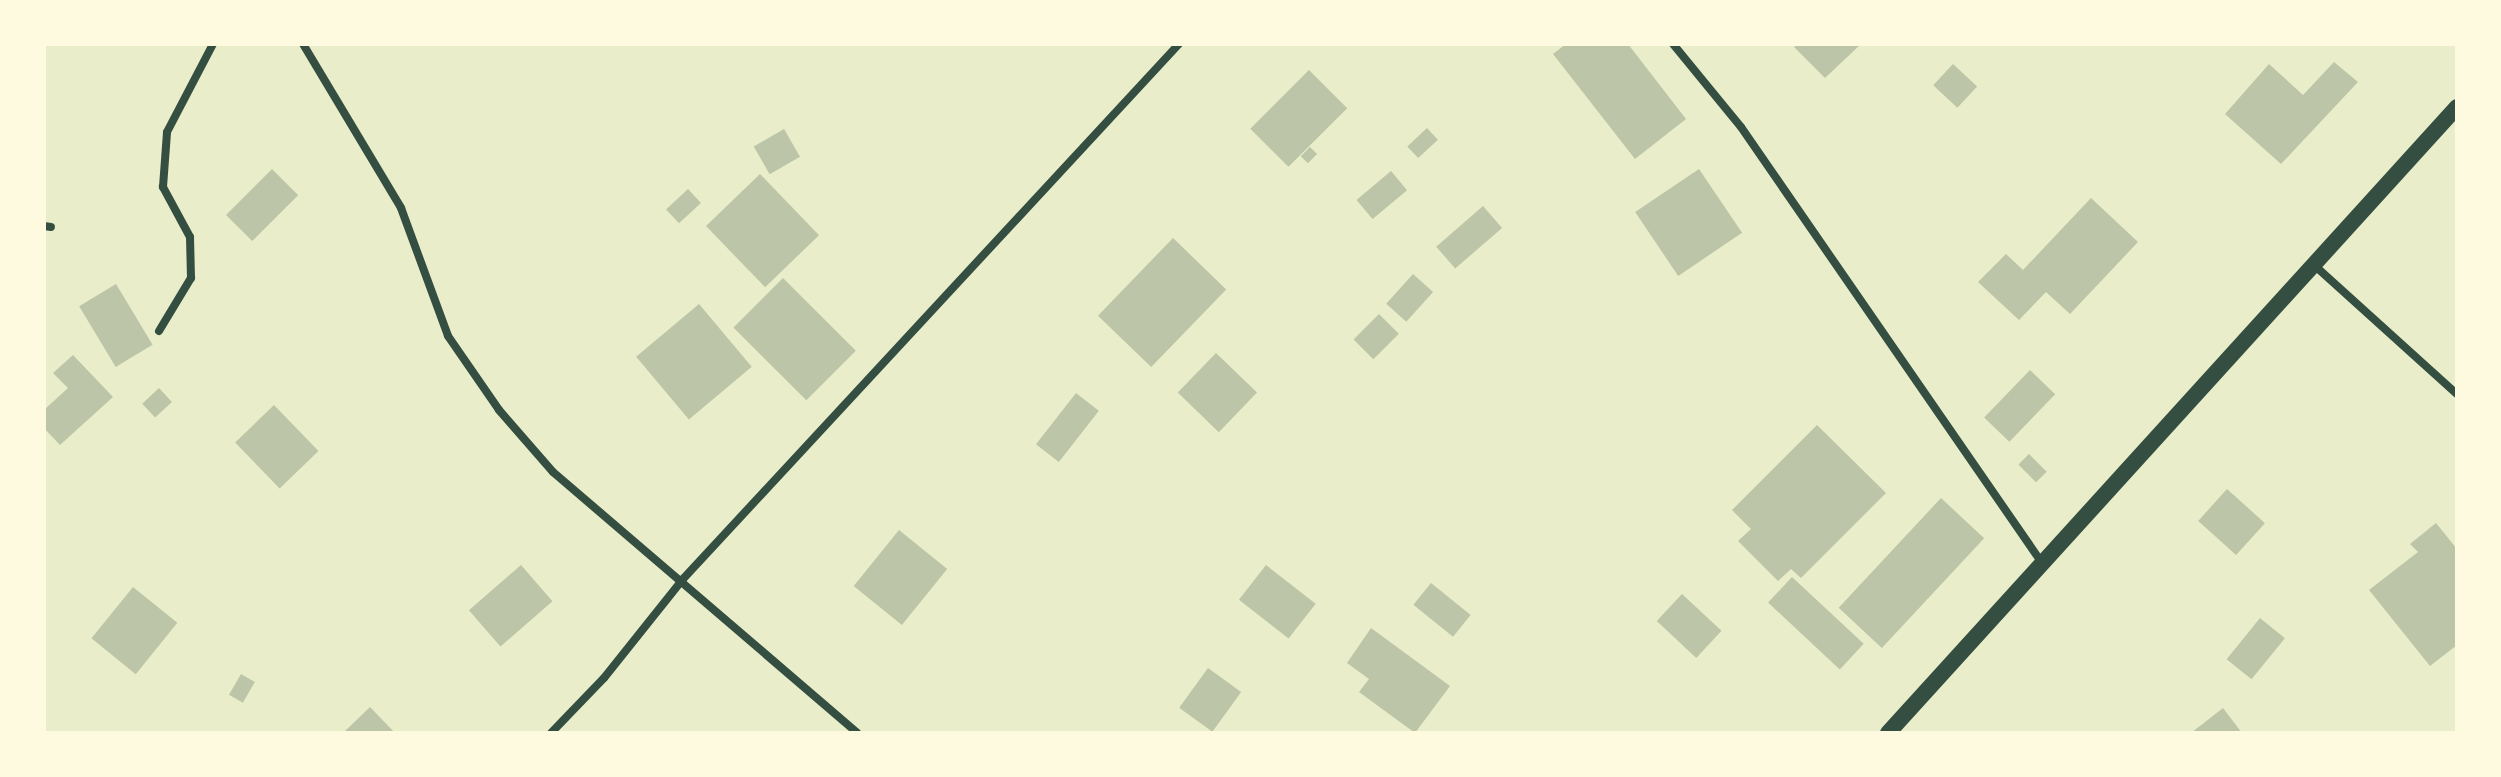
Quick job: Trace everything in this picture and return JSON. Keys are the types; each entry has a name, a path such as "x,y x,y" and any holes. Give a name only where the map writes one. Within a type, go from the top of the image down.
{"main road":[{"path":"1888,733 2457,107"}],"street":[{"path":"159,331 191,278 190,237 163,187 167,132 213,44"},
{"path":"303,44 401,208 448,336 499,410 553,472 683,579 858,733"},
{"path":"551,733 604,678 683,579 1179,44"},
{"path":"1673,44 1741,127 2042,563"},
{"path":"2314,265 2457,394"}],"building":[{"path":"1566,44 1628,44 1686,119 1635,159 1553,54"},
{"path":"1798,44 1861,44 1825,78 1794,47"},
{"path":"2334,62 2358,82 2281,164 2225,114 2269,64 2303,95"},
{"path":"1953,64 1977,87 1957,108 1933,85"},
{"path":"1309,70 1347,108 1288,167 1250,129"},
{"path":"1427,128 1438,140 1418,158 1407,146"},
{"path":"784,129 800,157 770,174 754,146"},
{"path":"1310,147 1317,154 1308,163 1301,156"},
{"path":"272,169 298,195 252,241 226,215"},
{"path":"1699,169 1742,233 1678,276 1635,212"},
{"path":"1391,171 1407,190 1373,219 1357,200"},
{"path":"760,174 819,235 765,287 706,226"},
{"path":"688,189 701,203 679,223 666,209"},
{"path":"2091,198 2138,242 2070,314 2046,292 2019,320 1978,282 2006,254 2023,270"},
{"path":"1483,206 1502,228 1455,269 1436,247"},
{"path":"1173,238 1226,289 1151,367 1098,316"},
{"path":"1413,274 1433,292 1406,322 1386,304"},
{"path":"783,278 856,351 806,400 734,327"},
{"path":"116,284 153,345 116,367 79,306"},
{"path":"699,304 752,367 689,420 636,357"},
{"path":"1379,314 1399,334 1373,359 1354,339"},
{"path":"1216,353 1257,393 1219,432 1178,393"},
{"path":"73,355 113,397 60,445 44,428 44,410 68,388 53,373"},
{"path":"2030,370 2055,394 2009,442 1984,417"},
{"path":"159,388 172,402 155,418 142,404"},
{"path":"1076,393 1099,411 1059,462 1036,444"},
{"path":"274,405 318,451 280,489 235,443"},
{"path":"1817,425 1886,493 1801,578 1791,569 1778,581 1738,541 1751,529 1732,510"},
{"path":"2029,454 2047,472 2036,482 2018,465"},
{"path":"2227,489 2265,523 2236,555 2198,521"},
{"path":"1941,498 1984,538 1882,648 1839,608"},
{"path":"2436,523 2457,549 2457,645 2430,666 2369,590 2418,552 2410,544"},
{"path":"899,530 947,569 902,625 854,586"},
{"path":"521,565 552,601 500,646 469,610"},
{"path":"1266,565 1316,604 1289,638 1239,600"},
{"path":"1792,577 1864,644 1840,669 1768,603"},
{"path":"1431,583 1471,615 1453,637 1413,605"},
{"path":"133,587 177,623 136,674 91,638"},
{"path":"1682,594 1721,631 1696,658 1657,621"},
{"path":"2260,618 2285,638 2252,679 2227,659"},
{"path":"1371,628 1450,686 1415,733 1359,692 1369,679 1347,663"},
{"path":"1208,668 1241,692 1212,732 1179,708"},
{"path":"241,674 255,682 243,703 229,695"},
{"path":"370,707 395,733 343,733"},
{"path":"2223,708 2242,733 2191,733"}]}
